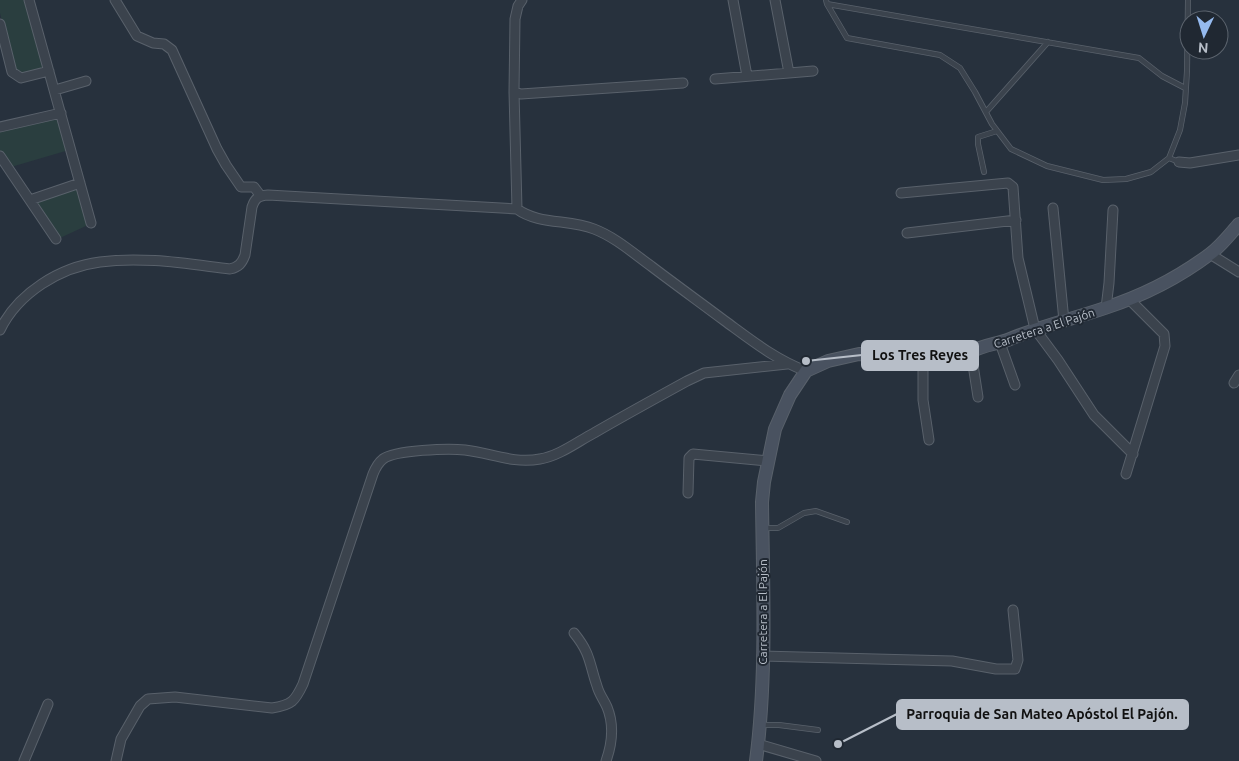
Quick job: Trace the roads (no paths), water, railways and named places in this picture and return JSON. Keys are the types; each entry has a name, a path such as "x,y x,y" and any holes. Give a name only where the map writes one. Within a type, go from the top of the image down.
{"street":[{"path":"28,0 91,223"},
{"path":"115,0 137,36 153,43 164,44 172,50 226,165 241,187 254,187 260,196"},
{"path":"517,210 514,92 515,19 518,6 522,0"},
{"path":"733,0 748,76"},
{"path":"775,0 790,73"},
{"path":"0,24 12,72 21,78 49,71"},
{"path":"715,79 813,71"},
{"path":"54,90 86,81"},
{"path":"514,92 521,94 683,84"},
{"path":"0,127 61,113"},
{"path":"1178,162 1190,163 1239,155"},
{"path":"0,156 56,239"},
{"path":"30,200 80,183"},
{"path":"900,192 1008,183 1013,187 1018,258 1035,328 1094,415 1133,454"},
{"path":"0,330 16,305 34,289 52,277 99,262 142,260 235,268 243,261 245,255 254,201 260,196 268,195 517,210 532,218 574,223 594,229 620,243 748,338 787,364 806,372"},
{"path":"1053,208 1064,321"},
{"path":"1106,308 1113,210"},
{"path":"907,233 1016,220"},
{"name":"Carretera a El Pajón","path":"756,761 762,656 764,482 775,429 790,395 806,372 828,361 859,354 923,356 971,352 1000,343 1035,328 1106,308 1162,285 1210,254 1239,224"},
{"path":"1210,254 1239,272"},
{"path":"1126,474 1166,339 1164,334 1129,299"},
{"path":"1000,343 1015,385"},
{"path":"971,352 978,397"},
{"path":"923,356 923,400 928,440"},
{"path":"116,761 121,739 140,706 148,699 175,697 272,708 287,706 296,698 303,684 373,474 383,458 442,448 466,450 500,459 521,461 541,459 565,449 704,373 787,364"},
{"path":"1234,383 1239,375"},
{"path":"688,493 689,458 693,454 768,461"},
{"path":"762,656 952,661 996,669 1016,670 1018,660 1013,610"},
{"path":"574,634 590,657 592,674 607,708 611,725 611,738 606,761"},
{"path":"24,761 48,704"},
{"path":"758,744 816,761"}],"lane":[{"path":"827,2 847,38 940,56 960,68 976,92 997,131 1011,149 1047,166 1103,180 1126,179 1151,172 1169,158 1180,130 1185,102 1188,0"},
{"path":"827,2 1139,58 1162,76 1185,88"},
{"path":"986,112 1048,42"},
{"path":"984,172 978,138 997,131"},
{"path":"1169,158 1178,162"},
{"path":"762,528 778,528 804,513 816,511 847,522"},
{"path":"759,726 818,730"}],"place":[{"name":"Los Tres Reyes","path":"806,361"},
{"name":"Parroquia de San Mateo Apóstol El Pajón.","path":"838,744"}]}
